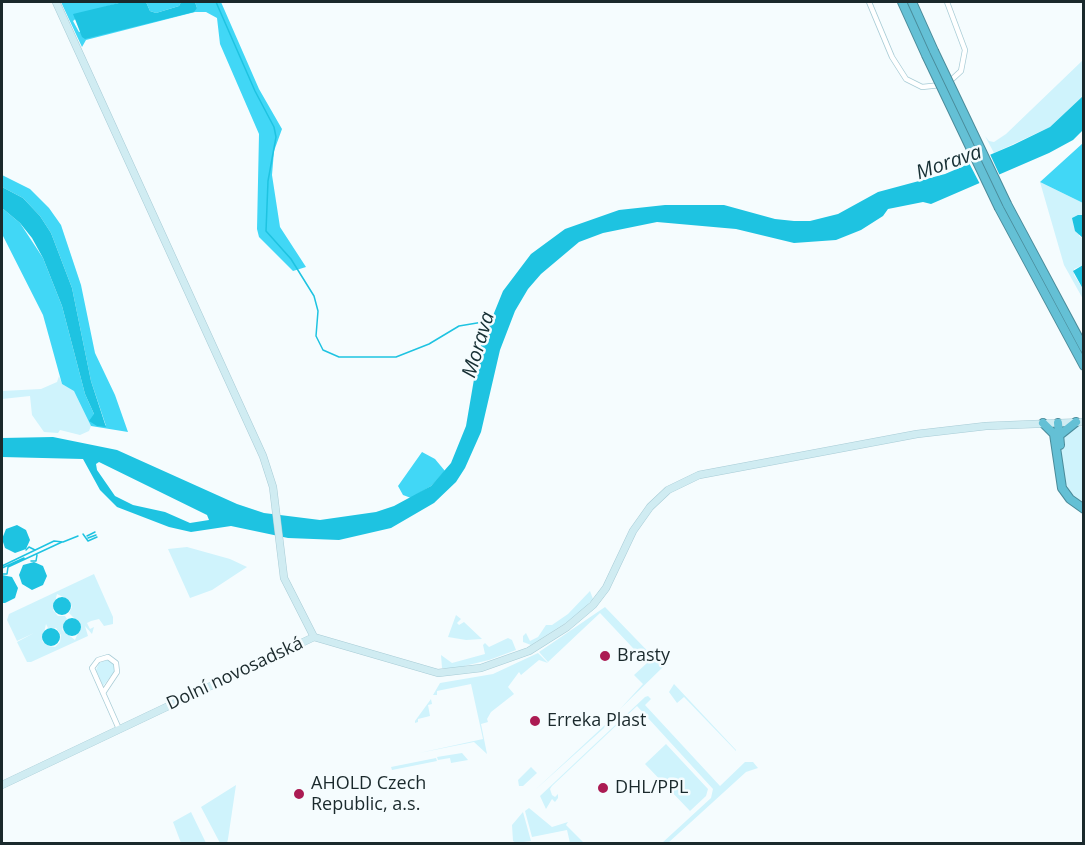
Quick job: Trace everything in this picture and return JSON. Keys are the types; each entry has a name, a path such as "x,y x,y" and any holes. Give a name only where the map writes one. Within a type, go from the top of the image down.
{"highway":[{"path":"902,2 930,53 1083,366"},
{"path":"912,2 930,53"},
{"path":"1003,206 1083,348"},
{"path":"1058,436 1080,422"},
{"path":"1043,423 1058,436"},
{"path":"1058,423 1062,488 1070,499 1083,507"}],"main road":[{"path":"56,2 260,448 273,491 286,585 314,637"},
{"name":"Dolní novosadská","path":"2,785 314,637 429,672 461,672 502,661 540,645 576,621 601,596 633,531 645,513 664,493 691,478 724,469 886,438 961,429 1080,422"}],"street":[{"path":"869,2 902,74 911,83 928,88 953,80 960,73 964,61 964,45 947,2"},
{"path":"103,693 117,672 116,663 108,657 100,659 92,668 103,693 119,729"}],"shaded area":[{"path":"61,2 123,2 83,13 73,21 79,32 197,8 195,2 221,2 259,89 282,129 274,151 272,175 280,227 306,267 293,271 259,237 257,229 259,134 220,44 217,18 206,12 195,12 86,40 82,47"},
{"path":"123,2 146,2 150,11 156,13 179,6 181,2 195,2 197,8 194,12 85,39 82,37 73,14"},
{"path":"146,2 181,2 179,6 156,13 150,11"},
{"path":"1083,60 1083,96 1050,127 994,153 985,136 989,141 994,142 1006,134"},
{"path":"1083,96 1083,130 1073,140 1049,153 931,204 923,202 888,209 883,216 861,230 836,240 794,243 736,229 657,222 603,233 579,242 541,274 528,289 515,311 500,350 481,432 456,482 434,503 391,528 339,540 288,538 231,526 191,532 169,527 117,507 100,490 83,459 2,457 2,438 53,437 117,450 237,504 264,513 320,520 376,512 394,506 431,486 451,463 466,426 479,350 503,291 531,254 565,229 619,210 665,205 724,205 775,219 810,221 838,214 878,192 945,174 1050,127","holes":["99,462 207,515 209,520 190,523 165,512 133,505 115,496 97,470 96,464"]},
{"path":"1083,143 1083,203 1040,182"},
{"path":"2,175 30,189 49,208 61,225 81,285 95,353 115,395 128,432 91,426 74,391 62,384 43,315 2,234 2,208 20,223 43,258 62,306 85,394 94,414 106,426 91,381 72,288 51,233 40,216 23,198 2,187"},
{"path":"1040,182 1083,203 1083,215 1078,215 1079,236 1083,238 1083,265 1074,269 1074,275 1083,289 1083,299 1064,265"},
{"path":"2,187 23,198 40,216 51,233 72,288 91,381 106,427 97,426 89,421 94,414 85,394 62,306 43,258 32,238 20,223 2,208"},
{"path":"1083,215 1083,238 1075,231 1072,218"},
{"path":"1083,265 1083,289 1073,271"},
{"path":"59,376 62,384 74,390 80,400 91,426 89,431 80,435 60,430 58,433 44,432 32,415 30,396 2,399 2,391 41,389 57,382"},
{"path":"1083,427 1083,503 1071,493 1066,484 1061,459 1061,440 1067,428"},
{"path":"422,452 435,459 445,471 431,486 411,498 403,495 398,486"},
{"path":"17,525 26,530 30,540 26,549 15,553 5,548 2,539 6,529"},
{"path":"187,547 230,559 247,567 212,590 190,598 168,549"},
{"path":"34,562 43,566 47,576 43,585 32,590 22,584 19,575 23,565"},
{"path":"94,574 113,617 113,624 104,626 99,619 91,621 87,623 90,629 94,627 92,634 85,626 88,636 27,662 17,642 34,633 17,641 7,620 9,614","holes":["57,594 69,600 72,607 69,613 81,625 75,640 62,630 67,619 65,616 58,616 53,610","46,624 48,628 56,628 61,635 60,642 55,647 48,646 42,641"]},
{"path":"2,575 12,577 18,588 15,598 5,603 2,603"},
{"path":"590,591 593,599 578,615 531,645 523,642 523,636 526,633 530,641 538,637 546,625 552,625 568,614"},
{"path":"62,597 68,600 71,606 68,612 62,615 56,612 53,606 56,600"},
{"path":"605,607 663,667 620,709 643,684 634,675 647,663 600,613 548,662 539,652"},
{"path":"456,615 461,619 457,623 459,625 464,622 482,639 466,640 448,637"},
{"path":"72,618 78,621 81,627 78,633 72,636 66,633 63,627 66,621"},
{"path":"51,628 57,631 60,637 57,643 51,646 45,643 42,637 45,631"},
{"path":"508,638 512,640 516,650 489,660 456,668 442,668 441,655 452,663 485,654 483,645 485,643 489,647"},
{"path":"538,653 548,663 539,660 521,675 519,672 508,687 514,694 491,712 487,719 488,722 481,724 487,754 474,742 419,753 483,739 471,684 437,691 437,695 433,695 440,683 493,674"},
{"path":"108,659 114,664 115,671 103,686 96,670 99,663"},
{"path":"674,684 736,751 684,697 677,703 669,692"},
{"path":"648,696 651,699 645,705 720,786 745,762 753,762 758,768 746,772 668,843 662,843 711,798 713,789 637,706 552,786 550,789 552,795 555,797 558,794 558,798 555,802 552,799 546,809 540,796 645,697"},
{"path":"431,699 432,704 428,705 430,716 418,719 415,723"},
{"path":"605,725 604,728 535,790"},
{"path":"666,744 708,789 706,796 690,811 645,764"},
{"path":"462,753 468,760 451,763 450,758 438,760 437,757"},
{"path":"436,758 437,761 392,770 391,767"},
{"path":"531,767 537,773 523,786 519,786 518,780"},
{"path":"236,785 227,843 220,843 201,807"},
{"path":"529,808 552,827 568,822 566,825 584,843 570,843 567,830 532,837 525,811"},
{"path":"191,812 206,843 181,843 173,822"},
{"path":"523,812 531,841 516,843 513,841 512,825"}],"pier":[{"path":"989,152 1001,178 981,186 968,161"}],"waterway":[{"name":"Morava","path":"216,2 255,91 274,127 276,137 268,181 266,231 291,259 314,296 318,311 316,336 323,350 339,357 396,357 429,344 459,326 489,321"},
{"path":"87,536 95,532"},
{"path":"83,534 88,541 97,537"},
{"path":"88,538 96,535"},
{"path":"2,566 54,541 63,542 78,536"},
{"path":"2,574 7,574 8,567 62,542"},
{"path":"26,550 29,547 35,550"},
{"path":"31,561 36,561 37,555"},
{"path":"2,568 24,558"}],"place":[{"name":"Brasty","path":"605,656"},
{"name":"Erreka Plast","path":"535,721"},
{"name":"DHL/PPL","path":"603,788"},
{"name":"AHOLD Czech Republic, a.s.","path":"299,794"}]}
